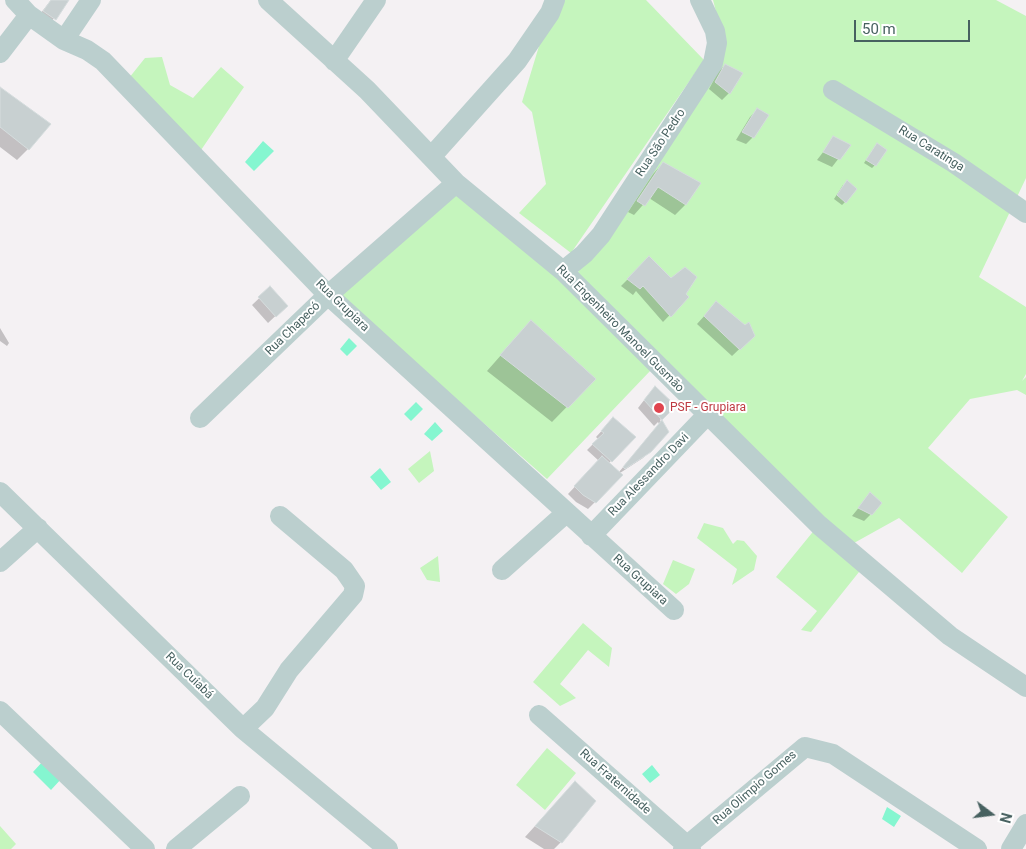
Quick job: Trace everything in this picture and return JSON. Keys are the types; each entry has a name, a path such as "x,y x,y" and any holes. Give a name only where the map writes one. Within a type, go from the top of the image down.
{"street":[{"name":"Rua Grupiara","path":"15,0 29,15 64,40 95,55 123,79 328,295 674,610"},
{"path":"64,40 91,0"},
{"name":"Rua Engenheiro Manoel Gusmão","path":"268,0 367,90 456,183 563,271 819,526 950,636 1026,687"},
{"path":"334,61 376,0"},
{"path":"431,157 516,60 550,13 555,0"},
{"name":"Rua São Pedro","path":"563,271 584,254 601,234 713,63 717,43 715,31 700,0"},
{"path":"0,53 29,15"},
{"name":"Rua Caratinga","path":"833,90 954,163 1026,213"},
{"name":"Rua Chapecó","path":"200,418 328,295 456,183"},
{"name":"Rua Alessandro Davi","path":"591,536 707,415"},
{"name":"Rua Cuiabá","path":"0,492 243,729 388,849"},
{"path":"502,570 566,513"},
{"path":"243,729 265,708 289,670 353,595 355,586 344,570 280,516"},
{"path":"0,562 38,528"},
{"path":"0,711 145,849"},
{"name":"Rua Fraternidade","path":"540,715 687,848"},
{"name":"Rua Olimpio Gomes","path":"687,848 800,749 805,747 833,754 977,849"},
{"path":"176,849 240,796"},
{"path":"1011,849 1026,824"}],"shaded area":[{"path":"553,0 646,0 704,60 571,253 519,213 546,184 532,112 522,102"},
{"path":"713,0 996,0 1026,16 1026,178 979,277 1026,307 1026,374 1022,381 1026,377 1026,395 1017,390 970,399 928,448 1008,517 962,573 899,518 854,543 786,493 576,275 725,46"},
{"path":"162,57 170,85 193,98 221,67 244,87 199,153 129,78 145,58"},
{"path":"263,141 274,151 254,171 245,162"},
{"path":"459,192 559,271 651,370 547,479 338,295"},
{"path":"349,338 357,346 347,356 340,349"},
{"path":"416,402 423,409 411,421 404,414"},
{"path":"435,422 443,431 432,441 424,434"},
{"path":"430,451 434,471 419,483 408,469"},
{"path":"380,468 391,482 381,490 370,477"},
{"path":"704,523 723,528 733,544 737,540 744,541 757,556 754,570 732,585 737,569 697,538"},
{"path":"816,528 863,567 811,632 801,630 817,611 776,577"},
{"path":"438,556 440,582 427,580 420,568"},
{"path":"673,560 695,569 689,584 676,594 663,584"},
{"path":"583,623 612,648 609,667 588,650 560,684 576,698 560,706 533,682"},
{"path":"547,748 576,773 545,810 516,785"},
{"path":"44,760 62,778 51,790 33,772"},
{"path":"652,765 660,775 650,783 642,774"},
{"path":"887,807 901,816 894,827 882,819"},
{"path":"0,826 16,844 11,849 0,849"}],"building":[{"path":"51,0 69,0 56,20 43,11"},
{"path":"725,64 743,73 730,94 715,82"},
{"path":"0,87 51,124 29,150 0,127"},
{"path":"757,108 769,115 754,138 742,132"},
{"path":"833,136 851,145 840,160 823,152"},
{"path":"877,143 887,150 876,166 866,160"},
{"path":"663,162 701,183 686,205 658,187 645,206 637,201"},
{"path":"847,180 857,189 846,203 837,195"},
{"path":"649,256 671,278 685,267 697,277 686,294 689,297 671,317 643,286 640,289 627,279"},
{"path":"270,286 288,306 276,317 258,297"},
{"path":"716,301 745,325 749,322 755,336 740,350 704,316"},
{"path":"531,320 596,379 568,408 500,355"},
{"path":"655,386 676,406 662,420 644,400"},
{"path":"613,417 636,437 612,462 592,444 604,433 601,431"},
{"path":"662,420 669,432 651,452 625,469 623,467"},
{"path":"602,456 623,475 596,503 583,495 574,486"},
{"path":"870,492 882,503 872,515 858,508"},
{"path":"575,781 596,801 562,843 535,826"}],"place":[{"name":"PSF - Grupiara","path":"659,408"}]}
